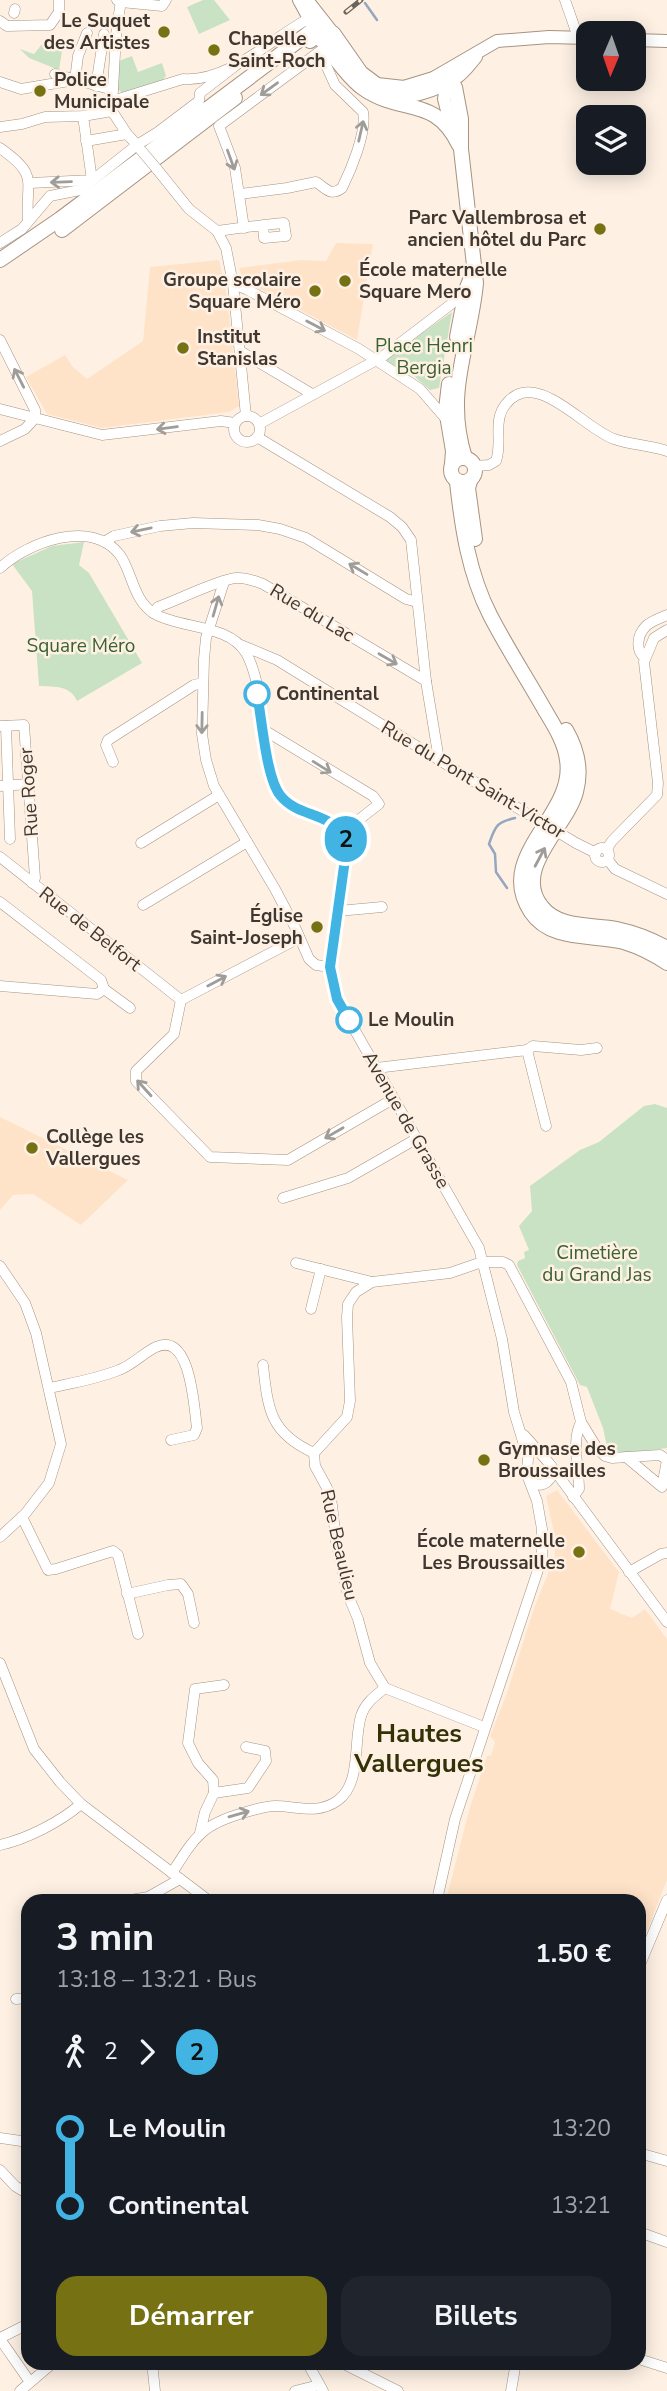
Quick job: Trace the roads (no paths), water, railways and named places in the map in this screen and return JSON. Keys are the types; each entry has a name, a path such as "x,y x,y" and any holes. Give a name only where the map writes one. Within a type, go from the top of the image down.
{"highway":[{"path":"317,28 361,73 377,85 393,88 442,79 455,87 462,128 461,149 476,283 462,307 457,395 464,463"},
{"path":"317,28 357,83 386,101 427,110 452,130 461,149"},
{"path":"0,271 317,28"},
{"path":"0,260 74,215"},
{"path":"474,270 462,307 449,379 447,421 453,449 475,474 463,481 459,499 470,562 477,589 554,726 568,762 565,789 522,867 521,883 526,902 535,917 554,930 622,942 646,950 667,963"},
{"path":"464,463 450,472 468,488 477,553 490,596 566,729 577,757 579,779 574,800 536,866 533,881 536,898 547,912 562,921 629,932 667,948"}],"main road":[{"path":"299,0 317,28"},
{"path":"373,94 391,97 420,93 486,47 507,40 576,37"},
{"path":"646,40 667,41"},
{"path":"442,79 486,47"},
{"path":"442,79 452,130"}],"street":[{"path":"5,26 52,27 59,12 59,0"},
{"path":"166,0 162,6 120,1 112,106 127,134 189,209 217,231 226,248 233,284 246,416"},
{"path":"565,0 576,23"},
{"path":"0,127 45,117 83,116 183,79 194,80 235,66 317,28"},
{"path":"244,228 235,167 219,126 317,28"},
{"path":"240,194 316,182 330,192 342,188 363,130 364,117 363,112 335,85 317,28"},
{"path":"75,80 78,56 87,33"},
{"path":"96,86 104,34"},
{"path":"0,243 14,235 50,196 80,190 199,101 200,93 235,66"},
{"path":"55,74 113,90"},
{"path":"0,82 21,89 75,80"},
{"path":"83,116 92,180"},
{"path":"86,141 127,134"},
{"path":"0,148 22,164 30,183 28,221"},
{"path":"30,183 92,180"},
{"path":"66,194 67,205 74,215"},
{"path":"217,231 263,225"},
{"path":"233,284 376,360 420,389 447,421"},
{"path":"259,424 376,360 462,307"},
{"path":"0,340 35,410 36,418"},
{"path":"240,351 313,394"},
{"path":"464,463 489,465 496,461 499,447 498,419 505,404 516,394 526,390 550,398 580,420 614,439 667,451"},
{"path":"0,409 102,435 221,421 235,423 246,416 254,418 259,424 257,437 246,442 238,439 234,431 235,423"},
{"path":"0,441 25,429 36,418"},
{"path":"257,437 390,517 402,527 411,540 426,681 439,760"},
{"path":"104,542 114,536 160,526 193,523 258,525 280,529 306,538 406,599 417,602"},
{"path":"0,568 25,550 49,541 81,536 104,542 121,557 139,598 153,613 240,644 252,666 271,775 280,796 287,803 336,825 344,832 379,804 373,796 264,730"},
{"name":"Rue du Lac","path":"153,613 158,607 223,582 237,578 251,579 426,681"},
{"path":"223,582 204,659 203,742 209,773 290,918 311,962 330,967"},
{"path":"645,658 638,647 642,624 667,615"},
{"path":"603,854 612,841 657,795 658,783 645,686 645,658 654,638 667,630"},
{"name":"Rue du Pont Saint-Victor","path":"240,644 277,660 576,844 603,854 622,873 667,894"},
{"path":"113,762 106,745 108,740 194,685 203,683"},
{"name":"Rue Roger","path":"3,726 24,725 35,878 32,883"},
{"path":"3,726 4,786 10,839"},
{"path":"4,786 29,784"},
{"path":"141,843 219,795"},
{"name":"Avenue de Grasse","path":"344,832 347,845 330,967 337,999 478,1248 502,1339 519,1429 571,1493 667,1622"},
{"path":"143,905 247,842"},
{"name":"Rue de Belfort","path":"0,857 181,1000"},
{"path":"0,902 101,980 104,989 130,1008"},
{"path":"338,911 382,907"},
{"path":"299,938 181,1000 174,1034 136,1071 136,1081 210,1157 288,1160 393,1099"},
{"path":"0,986 97,994 104,989"},
{"path":"376,1068 527,1050 533,1046 581,1050 597,1048"},
{"path":"527,1050 546,1126"},
{"path":"283,1198 348,1178 416,1139"},
{"path":"296,1263 372,1282 450,1273 482,1262 503,1262 509,1265 571,1382 581,1422 605,1456 626,1457"},
{"path":"0,1266 25,1303 36,1333 61,1444 49,1483 22,1517 0,1537"},
{"path":"311,1310 321,1269"},
{"path":"263,1365 270,1412 281,1431 300,1447 314,1453 346,1417 350,1401 348,1304 356,1292 372,1282"},
{"path":"49,1388 119,1370 158,1346 173,1347 185,1361 197,1428 194,1435 172,1440"},
{"path":"571,1493 579,1489 576,1431 581,1422"},
{"path":"438,1894 455,1819 542,1558 542,1529 537,1501 526,1472 528,1465 519,1429"},
{"name":"Rue Beaulieu","path":"314,1453 315,1466 327,1488 332,1505 336,1541 348,1595 358,1619 370,1663 385,1688"},
{"path":"528,1465 535,1460 547,1463 552,1473 537,1501"},
{"path":"530,1482 546,1482"},
{"name":"Avenue de Grasse","path":"546,1482 571,1493"},
{"path":"22,1517 48,1570 113,1551 117,1555 138,1634"},
{"path":"628,1572 655,1556 667,1553"},
{"path":"655,1556 667,1563"},
{"path":"127,1594 181,1584 188,1594 194,1623"},
{"path":"0,1663 34,1749 60,1782 81,1804 200,1894"},
{"path":"152,1894 176,1876 200,1833 205,1812 214,1793 213,1780 198,1763 188,1743 195,1689 224,1685"},
{"path":"200,1833 216,1821 245,1812 273,1806 306,1810 324,1808 337,1801 346,1793 352,1776 361,1716 368,1703 385,1688 484,1727"},
{"path":"214,1793 248,1788 266,1760 265,1751 246,1747"},
{"path":"0,1845 13,1842 69,1814 81,1804"},
{"path":"646,1950 667,1900"},
{"path":"16,1999 21,1998"},
{"path":"0,2138 21,2140"},
{"path":"646,2149 667,2155"},
{"path":"646,2155 667,2161"},
{"path":"0,2171 21,2190"},
{"path":"646,2234 667,2242"},
{"path":"21,2328 0,2338 21,2369"},
{"path":"646,2361 667,2368"},
{"path":"22,2370 30,2382"},
{"path":"20,2391 44,2370"},
{"path":"153,2370 155,2391"},
{"path":"296,2391 321,2388 311,2370"},
{"path":"356,2370 398,2391"},
{"path":"511,2391 515,2370"}],"waterway":[{"path":"365,3 377,20"},
{"path":"507,888 496,872 495,854 489,844 497,826 515,818"}],"railway":[{"path":"346,12 361,0"}],"place":[{"name":"Le Suquet des Artistes","path":"164,32"},
{"name":"Chapelle Saint-Roch","path":"214,50"},
{"name":"Police Municipale","path":"40,91"},
{"name":"Parc Vallembrosa et ancien hôtel du Parc","path":"600,229"},
{"name":"École maternelle Square Mero","path":"345,281"},
{"name":"Groupe scolaire Square Méro","path":"315,291"},
{"name":"Institut Stanislas","path":"183,348"},
{"name":"Continental","path":"257,694"},
{"name":"Église Saint-Joseph","path":"317,927"},
{"name":"Le Moulin","path":"349,1020"},
{"name":"Collège les Vallergues","path":"32,1148"},
{"name":"Gymnase des Broussailles","path":"484,1460"},
{"name":"École maternelle Les Broussailles","path":"579,1552"}],"district":[{"name":"Hautes Vallergues","path":"419,1748"}],"park label":[{"name":"Place Henri Bergia","path":"424,357"},
{"name":"Square Méro","path":"81,646"},
{"name":"Cimetière du Grand Jas","path":"597,1264"}]}
